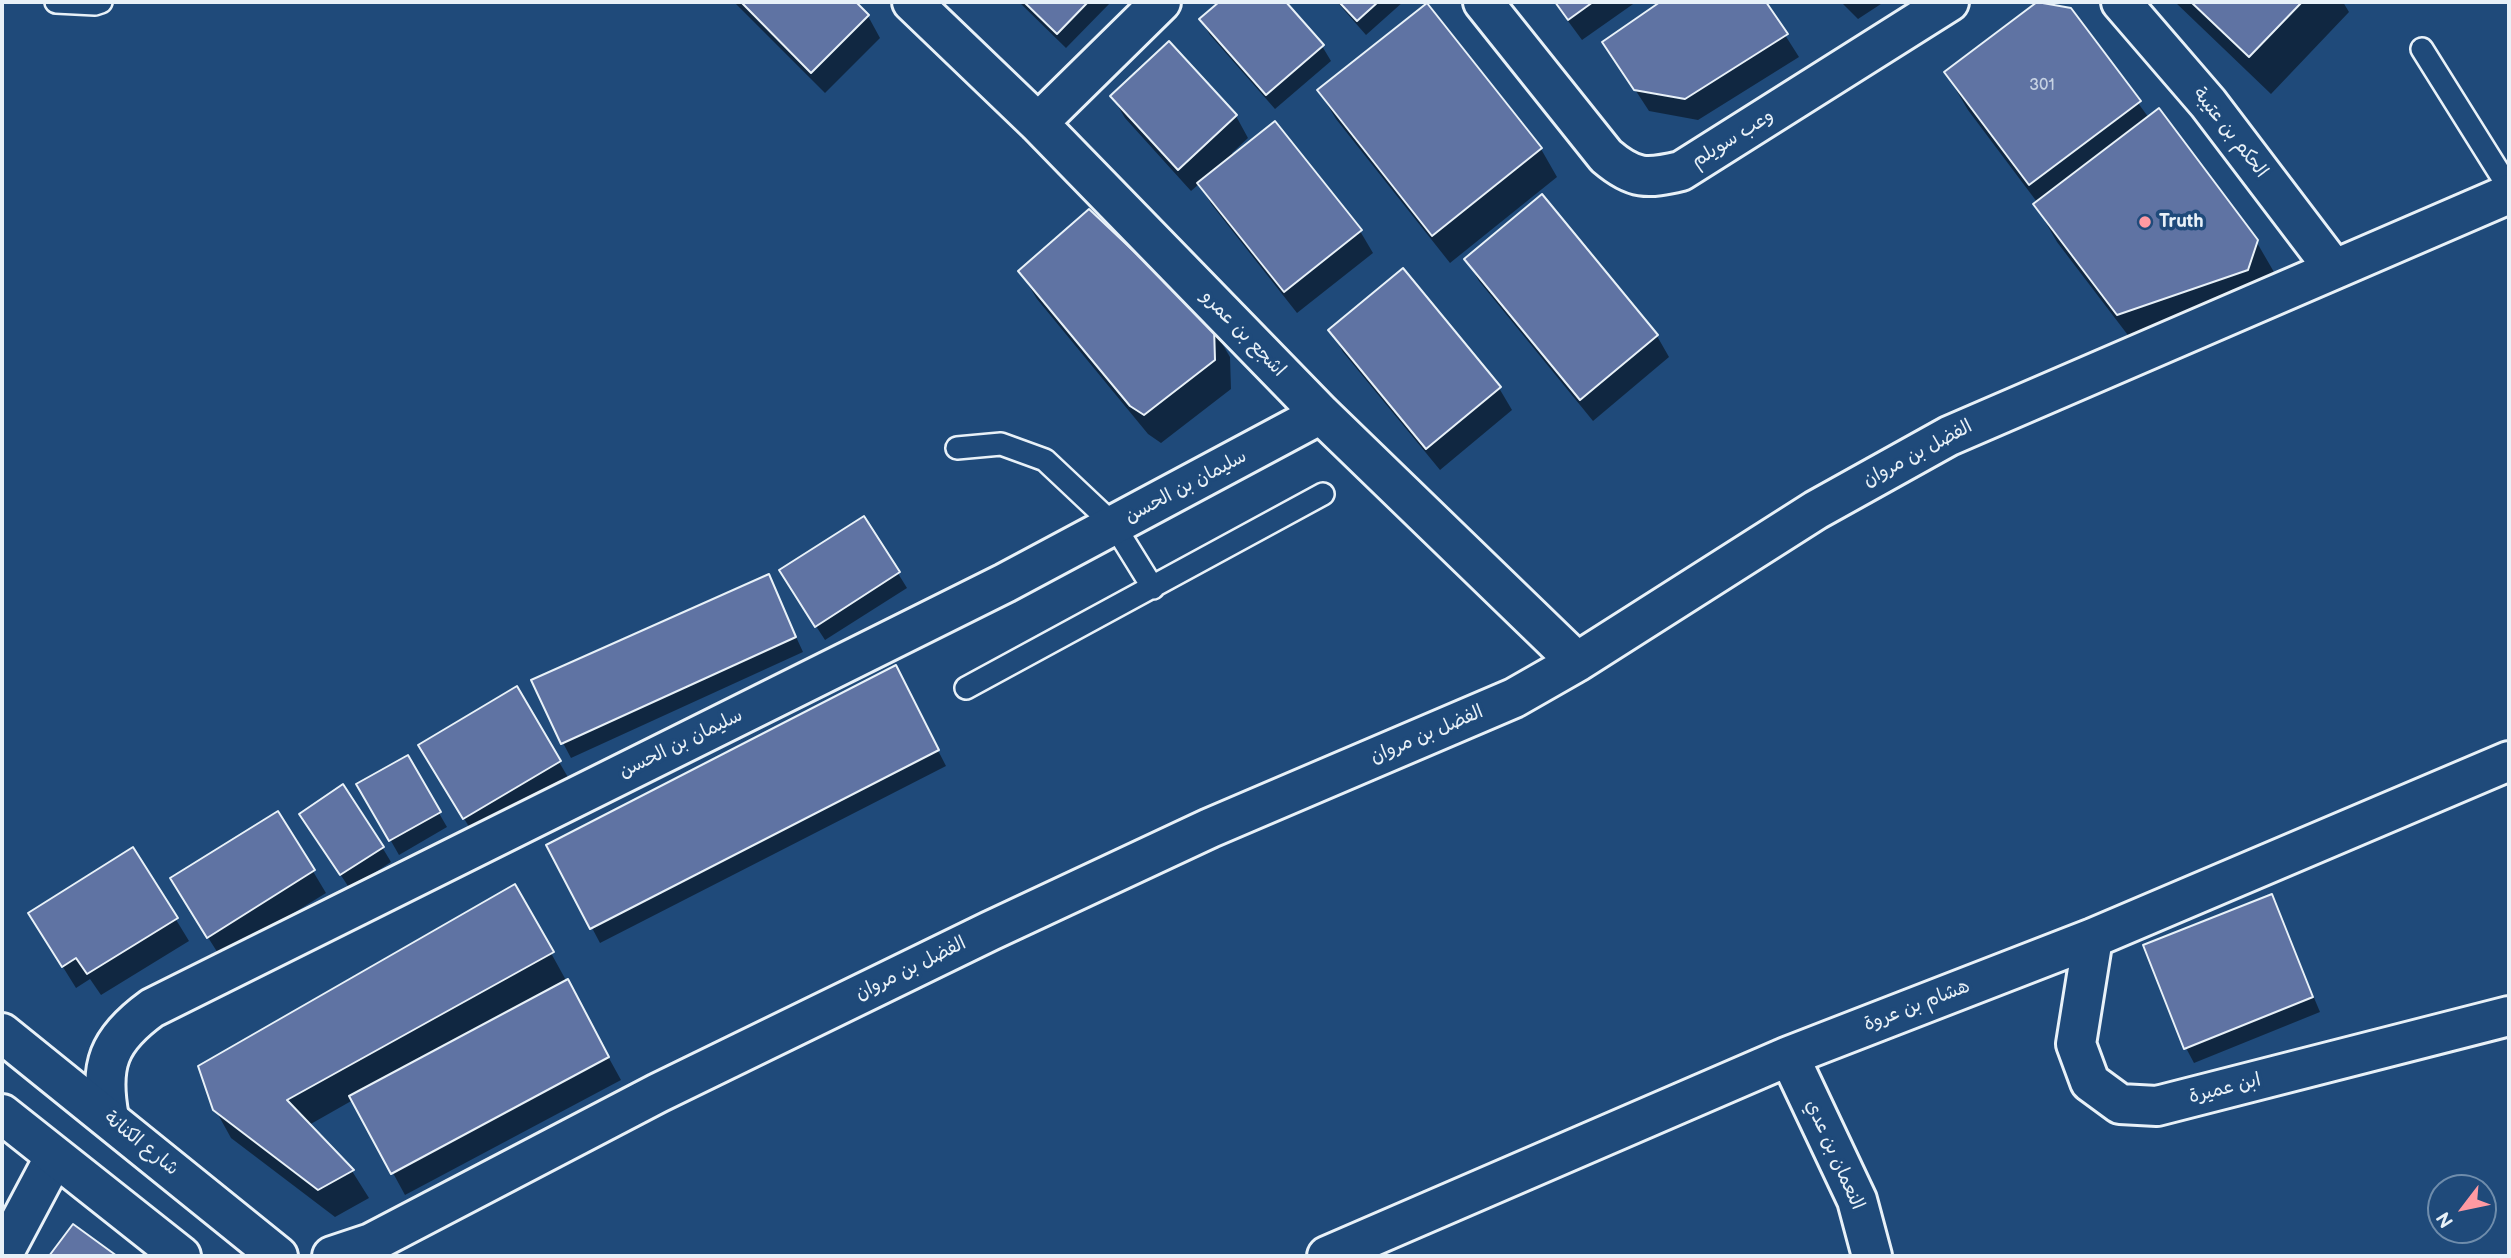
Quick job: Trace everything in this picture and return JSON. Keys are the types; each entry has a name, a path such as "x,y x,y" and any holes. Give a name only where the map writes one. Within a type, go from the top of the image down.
{"street":[{"name":"اشجع بن عمرو","path":"912,2 1038,123 1321,414 1577,662"},
{"path":"1038,123 1161,2"},
{"name":"وعب سويلم","path":"1483,2 1606,156 1625,172 1650,178 1681,171 1949,2"},
{"name":"الحكم بن عتيبة","path":"2121,2 2208,103 2334,269"},
{"name":"الفضل بن مروان","path":"332,1256 371,1243 658,1093 990,931 1210,828 1514,698 1577,662 1816,510 1949,436 2509,194"},
{"name":"سليمان بن الحسن","path":"110,1118 103,1086 109,1055 126,1027 152,1008 981,595 1321,414"},
{"name":"هشام بن عروة","path":"1327,1256 1789,1056 2093,938 2509,761"},
{"name":"ابن عميرة","path":"2093,938 2076,1044 2090,1082 2120,1104 2157,1106 2509,1016"},
{"name":"شارع الكنانة","path":"2,1033 278,1256"},
{"name":"النعمان بن عدي","path":"1789,1056 1857,1200 1872,1256"},
{"path":"2,1114 54,1158 181,1256"},
{"path":"2,1256 54,1158"}],"lane":[{"path":"56,2 101,2"},
{"path":"2422,49 2509,188"},
{"path":"957,448 1001,444 1045,460 1114,525 1153,588"},
{"path":"966,688 1323,494"}],"building":[{"path":"741,2 856,2 869,15 811,73"},
{"path":"1024,2 1088,2 1057,34"},
{"path":"1219,2 1286,2 1324,45 1266,95 1199,19"},
{"path":"1339,2 1378,2 1357,21"},
{"path":"1555,2 1593,2 1568,20"},
{"path":"1660,2 1766,2 1788,34 1685,99 1634,90 1602,42"},
{"path":"2037,2 2071,8 2141,101 2029,185 1944,72"},
{"path":"2191,2 2302,2 2249,57"},
{"path":"1427,3 1542,148 1432,236 1317,90"},
{"path":"1169,41 1237,115 1178,170 1110,96"},
{"name":"Truth","path":"2159,108 2258,240 2248,270 2117,315 2033,204"},
{"path":"1275,121 1362,230 1284,292 1197,183"},
{"path":"1542,194 1658,335 1580,400 1464,259"},
{"path":"1089,209 1214,327 1215,360 1144,415 1130,406 1018,271"},
{"path":"1403,268 1501,387 1426,449 1328,330"},
{"path":"864,516 900,572 815,627 779,570"},
{"path":"769,574 796,637 561,744 531,680"},
{"path":"896,665 939,750 590,929 546,845"},
{"path":"517,686 561,761 463,819 418,745"},
{"path":"408,755 441,812 389,841 356,784"},
{"path":"343,784 384,847 340,875 299,814"},
{"path":"278,811 315,870 207,938 170,878"},
{"path":"133,847 178,918 87,974 76,958 62,967 28,913"},
{"path":"515,884 554,952 287,1100 354,1170 318,1190 213,1110 198,1066"},
{"path":"2272,894 2313,997 2184,1049 2143,945"},
{"path":"568,979 609,1057 391,1174 349,1096"},
{"path":"73,1224 117,1256 49,1256"}],"place":[{"name":"Truth","path":"2145,222"}]}
